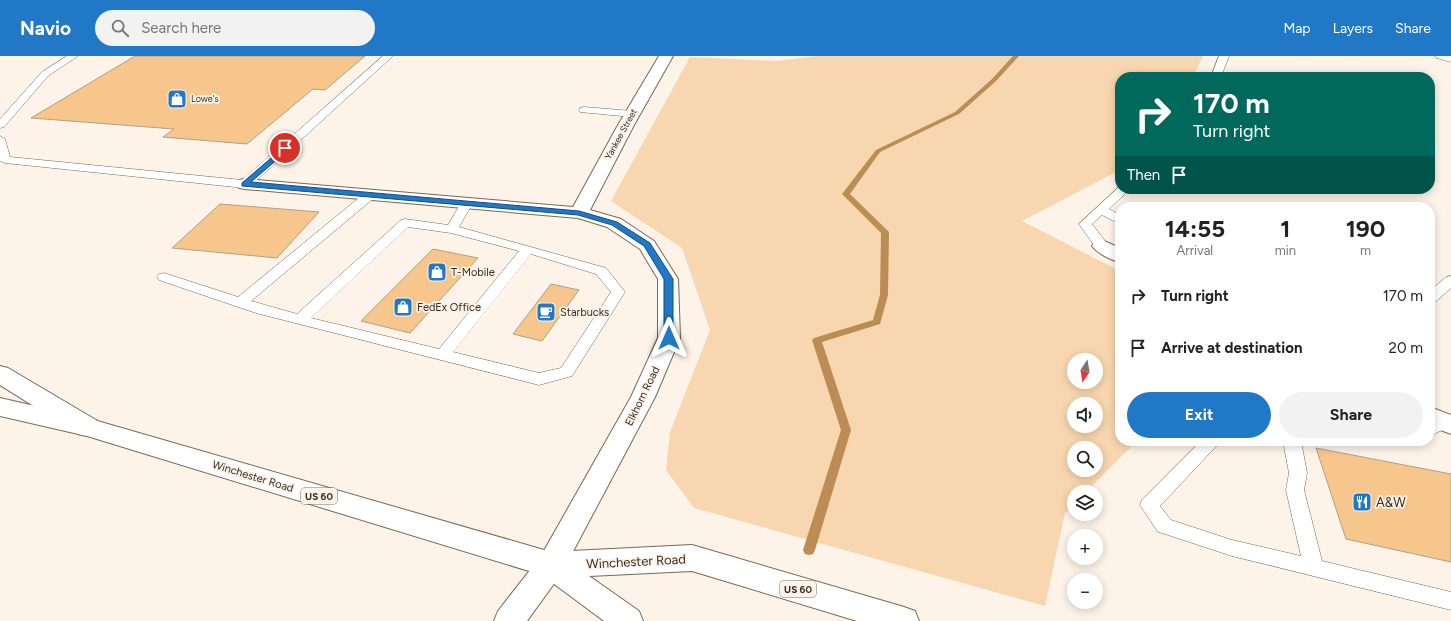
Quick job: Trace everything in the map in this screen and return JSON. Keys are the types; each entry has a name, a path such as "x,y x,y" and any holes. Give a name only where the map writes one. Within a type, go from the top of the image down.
{"main road":[{"name":"Yankee Street","path":"579,213 632,114 666,56"},
{"name":"Elkhorn Road","path":"245,184 579,213 614,223 647,245 668,279 669,338 644,397 551,565 509,621"},
{"path":"1102,246 1115,253"},
{"path":"0,374 87,427"},
{"name":"Winchester Road","path":"0,407 87,427 551,565 692,558 904,621"},
{"name":"Winchester Road","path":"551,565 628,621"}],"lane":[{"path":"0,125 45,74 73,56"},
{"path":"0,139 5,160 245,184 388,56"},
{"path":"1218,72 1224,56"},
{"path":"1440,56 1451,59"},
{"path":"584,110 632,114"},
{"path":"1102,246 1085,224 1119,194"},
{"path":"240,303 370,195"},
{"path":"452,230 466,204"},
{"path":"1101,210 1115,217"},
{"path":"164,277 240,303 300,320 540,379 566,372 618,292 601,271 528,249 452,230 405,223 300,320"},
{"path":"443,355 528,249"},
{"path":"1435,295 1451,280"},
{"path":"1207,446 1149,505 1165,526 1232,548 1451,601"},
{"path":"1293,446 1298,473 1295,490 1314,568"}],"shaded area":[{"path":"818,56 1203,56 1195,72 1115,72 1115,173 1022,221 1115,268 1115,446 1132,446 1103,475 1103,441 1067,441 1067,477 1101,477 1093,485 1067,485 1067,511 1065,513 1045,606 694,508 666,470 670,432 710,330 682,248 611,201 690,57 777,61"}],"building":[{"name":"Lowe's","path":"135,56 365,56 325,90 313,89 247,144 163,137 174,129 31,118"},
{"path":"220,204 319,212 277,258 172,248"},
{"path":"433,249 478,258 410,333 361,321"},
{"name":"Starbucks","path":"551,284 579,290 542,341 513,334"},
{"path":"1316,448 1451,474 1451,562 1346,539"}],"waterway":[{"path":"809,550 846,430 817,340 877,322 884,295 885,232 846,194 878,151 957,113 994,80 1016,56"}],"place":[{"name":"Lowe's","path":"177,99"},
{"name":"T-Mobile","path":"437,272"},
{"name":"FedEx Office","path":"403,307"},
{"name":"Starbucks","path":"546,312"},
{"name":"A&W","path":"1362,502"}],"route":[{"path":"285,148 245,184 579,213 614,223 647,245 668,279 669,338"}]}
